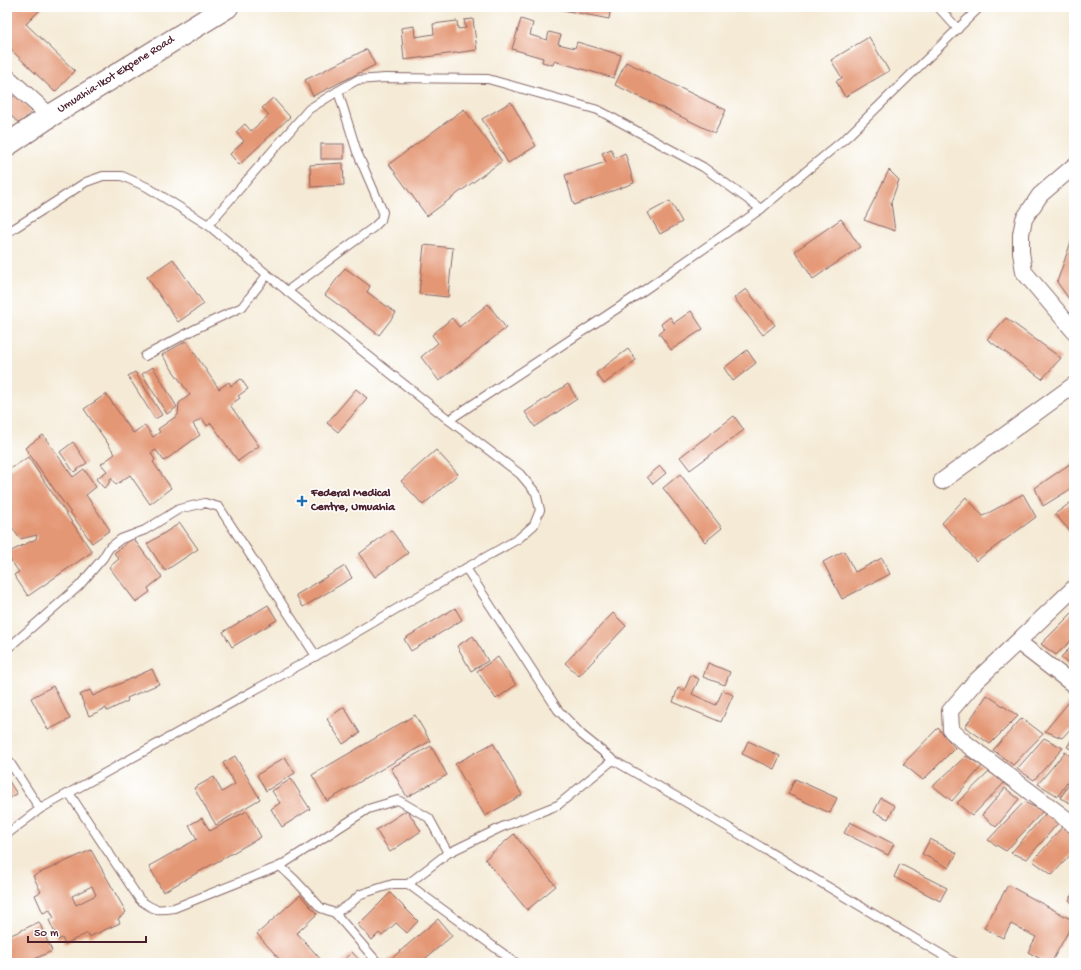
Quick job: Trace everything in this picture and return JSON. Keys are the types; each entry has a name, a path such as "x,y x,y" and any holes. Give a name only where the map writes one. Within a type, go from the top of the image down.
{"main road":[{"name":"Umuahia-Ikot Ekpene Road","path":"7,145 50,116 227,7"}],"street":[{"path":"7,77 50,116"},
{"path":"1074,166 1040,195 1024,220 1021,234 1020,252 1024,272 1074,331"},
{"path":"942,481 1074,385"},
{"path":"1074,588 974,683 950,711 951,730 964,742 1074,825"},
{"path":"1018,642 1074,686"}],"lane":[{"path":"938,7 958,29"},
{"path":"449,420 630,300 762,209 848,136 980,7"},
{"path":"208,225 309,110 357,80 385,78 488,80 598,110 703,167 762,209"},
{"path":"287,292 374,227 380,220 383,212 357,152 338,91"},
{"path":"7,233 86,182 103,176 122,176 147,187 208,225 287,292 520,474 536,493 540,510 534,525 518,539 316,656 40,809 7,834"},
{"path":"145,356 197,328 242,307 267,275"},
{"path":"7,649 80,586 103,558 109,548 121,539 145,530 179,509 204,503 219,507 316,656"},
{"path":"466,568 558,710 582,735 613,760 956,963"},
{"path":"7,758 40,809"},
{"path":"408,884 448,853 502,827 558,805 613,760"},
{"path":"69,793 140,900 151,907 160,910 174,908 280,866 368,809 398,800 429,818 448,853"},
{"path":"280,866 321,908 335,913 378,963"},
{"path":"335,913 350,904 361,894 393,884 408,884 516,963"}],"building":[{"path":"7,7 43,7 26,24 75,71 55,92 7,46"},
{"path":"548,7 611,7 609,19"},
{"path":"473,19 477,50 404,60 401,28 414,26 415,37 434,34 433,24 457,21 458,29 466,28 464,20"},
{"path":"521,19 533,23 530,35 547,40 549,32 561,35 558,44 575,48 577,42 621,55 614,78 554,61 553,65 542,62 543,58 512,49"},
{"path":"869,37 889,71 845,97 836,81 842,78 831,60"},
{"path":"367,49 375,65 313,96 305,80"},
{"path":"626,62 726,110 715,133 615,85"},
{"path":"15,95 32,111 20,124 7,112 7,104"},
{"path":"273,98 290,117 239,165 230,154 244,141 236,132 245,124 251,131 269,115 262,108"},
{"path":"511,102 536,146 508,163 482,119"},
{"path":"464,109 502,161 427,216 389,164"},
{"path":"321,144 344,144 344,159 321,159"},
{"path":"611,149 615,158 625,153 634,183 574,205 565,175 606,162 602,153"},
{"path":"343,163 344,185 311,187 310,165"},
{"path":"889,170 899,180 891,202 895,231 864,220"},
{"path":"670,201 682,222 660,234 648,213"},
{"path":"841,219 860,247 813,279 795,251"},
{"path":"1074,233 1074,306 1057,282"},
{"path":"424,245 453,248 448,297 419,294"},
{"path":"173,259 204,304 178,322 147,277"},
{"path":"345,268 370,286 367,292 396,313 379,335 325,295"},
{"path":"746,289 775,325 763,335 734,298"},
{"path":"488,304 506,328 439,381 421,357 438,343 432,335 452,318 459,327"},
{"path":"691,311 703,329 671,350 659,333 665,329 661,324 670,317 674,323"},
{"path":"1006,318 1061,358 1042,379 987,339"},
{"path":"186,341 219,389 229,382 231,386 241,379 248,389 238,396 240,398 230,405 259,446 238,461 211,423 207,426 202,418 193,424 200,435 164,461 156,450 151,453 155,460 153,462 171,488 150,504 130,475 116,485 111,478 108,485 104,488 96,479 107,471 101,464 115,454 84,409 106,394 133,433 145,425 153,437 160,432 158,429 178,415 179,403 190,395 162,355"},
{"path":"628,349 636,360 604,384 596,373"},
{"path":"747,350 756,363 733,381 724,368"},
{"path":"153,367 177,407 167,414 142,374"},
{"path":"135,372 162,415 155,419 128,376"},
{"path":"568,384 577,399 535,427 525,412"},
{"path":"356,389 367,398 338,432 327,423"},
{"path":"734,416 744,430 690,470 680,457"},
{"path":"43,435 73,477 84,469 96,487 86,495 110,530 92,543 25,448"},
{"path":"73,442 87,463 74,472 60,452"},
{"path":"436,450 458,474 423,505 401,481"},
{"path":"28,457 92,552 28,596 14,575 19,572 7,553 36,539 37,535 20,539 7,520 7,467 9,470"},
{"path":"1074,461 1074,487 1043,506 1035,488"},
{"path":"660,466 666,473 653,484 647,477"},
{"path":"680,474 722,528 705,542 663,488"},
{"path":"1023,494 1036,517 976,561 942,523 966,497 983,516"},
{"path":"1074,500 1074,536 1055,514"},
{"path":"180,523 198,549 165,571 147,544"},
{"path":"391,530 408,553 375,577 359,554"},
{"path":"133,538 162,577 148,588 150,592 136,602 109,567 119,559 114,553"},
{"path":"844,551 855,572 882,558 890,574 842,599 823,562"},
{"path":"345,566 352,578 303,607 296,595"},
{"path":"268,605 277,620 232,647 223,632"},
{"path":"455,608 462,620 411,651 404,639"},
{"path":"1074,611 1074,638 1056,655 1041,644"},
{"path":"613,613 626,626 579,676 565,663"},
{"path":"473,636 488,661 471,671 457,646"},
{"path":"1074,644 1074,670 1061,657"},
{"path":"498,657 516,685 496,699 477,671"},
{"path":"708,663 730,672 725,685 703,677"},
{"path":"152,669 159,684 127,698 128,701 107,711 106,708 89,716 80,695 90,690 93,696"},
{"path":"691,675 699,679 692,694 716,705 723,690 733,695 721,722 673,702 678,688 684,691"},
{"path":"53,686 70,719 48,730 31,698"},
{"path":"987,695 1018,716 990,744 965,727"},
{"path":"1069,702 1074,706 1074,725 1062,738 1045,731"},
{"path":"344,707 360,733 343,744 327,719"},
{"path":"415,715 430,741 327,801 312,775"},
{"path":"1022,718 1043,734 1013,765 993,750"},
{"path":"938,728 955,748 923,780 903,764"},
{"path":"1074,736 1074,751 1067,747"},
{"path":"1044,738 1063,748 1034,780 1017,769"},
{"path":"748,741 780,756 774,769 742,754"},
{"path":"493,743 522,795 485,816 455,764"},
{"path":"431,746 447,775 407,797 391,768"},
{"path":"1065,752 1074,759 1074,773 1058,796 1038,784"},
{"path":"235,756 260,799 216,825 194,788 214,777 222,792 235,784 223,763"},
{"path":"966,756 982,766 952,801 933,786"},
{"path":"285,757 295,773 266,791 257,775"},
{"path":"989,772 1005,782 972,816 957,803"},
{"path":"1074,777 1074,805 1060,798"},
{"path":"7,778 17,794 7,800"},
{"path":"291,779 310,809 282,827 271,809 280,803 272,791"},
{"path":"795,779 837,798 830,813 788,794"},
{"path":"1005,788 1019,799 996,827 982,815"},
{"path":"881,798 895,806 888,819 874,812"},
{"path":"1024,802 1043,811 1006,851 988,840"},
{"path":"407,810 421,831 390,852 376,830"},
{"path":"247,811 261,837 163,892 149,866 197,839 189,825 202,818 210,831"},
{"path":"1045,814 1059,822 1027,859 1011,853"},
{"path":"850,822 894,844 888,855 844,833"},
{"path":"1063,826 1074,836 1074,851 1052,875 1033,861"},
{"path":"514,834 556,886 527,910 485,859"},
{"path":"930,839 957,853 949,868 922,854"},
{"path":"91,850 126,912 118,919 120,923 89,937 88,933 65,944 62,938 58,940 49,920 54,918 50,910 43,913 35,895 41,892 33,876","holes":["92,886 96,895 76,905 72,896"]},
{"path":"900,864 947,888 940,901 894,877"},
{"path":"1008,885 1074,921 1051,963 1048,963 1028,952 1036,937 1011,924 1003,938 984,928"},
{"path":"390,893 418,921 407,933 396,923 382,936 379,933 372,940 358,925"},
{"path":"1074,893 1074,905 1069,900"},
{"path":"300,895 317,914 297,933 324,963 283,963 257,934"},
{"path":"438,919 452,936 420,963 386,963"},
{"path":"39,922 52,951 26,963 7,963 7,937"},
{"path":"352,952 362,963 340,963"}],"place":[{"name":"Federal Medical Centre, Umuahia","path":"302,501"}]}
